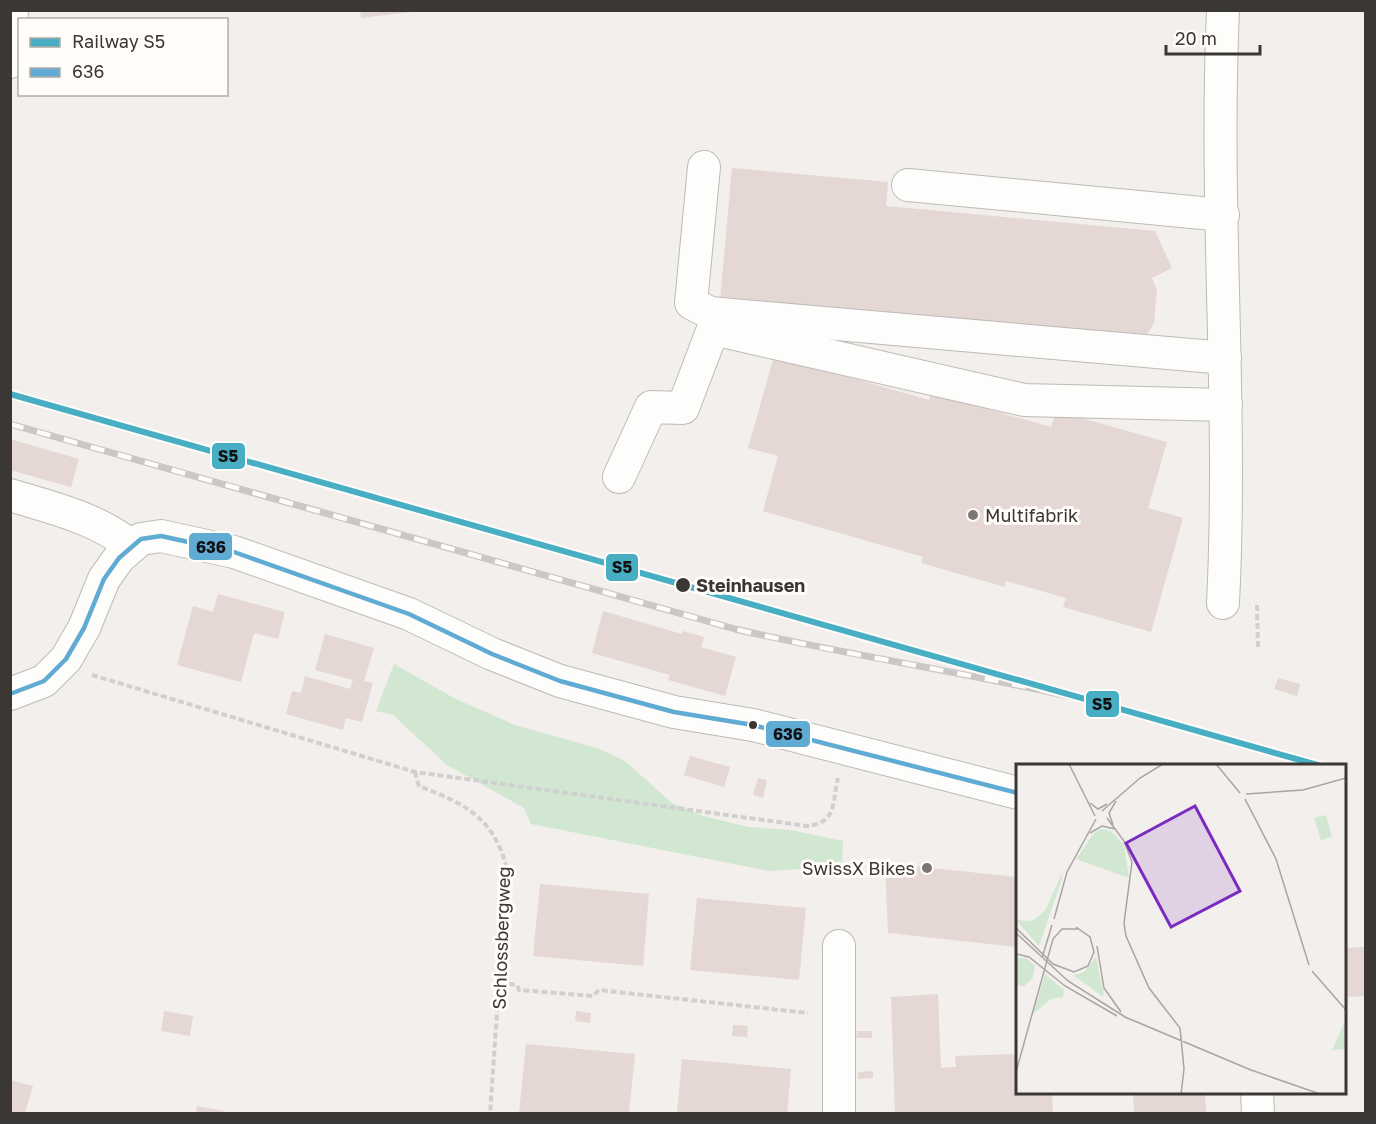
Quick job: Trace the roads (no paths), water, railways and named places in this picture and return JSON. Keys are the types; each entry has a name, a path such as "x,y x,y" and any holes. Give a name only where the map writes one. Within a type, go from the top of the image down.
{"street":[{"path":"1223,10 1220,83 1228,513 1223,603"},
{"path":"10,62 11,11"},
{"path":"704,167 691,303 710,313 1225,358"},
{"path":"908,185 1223,215"},
{"path":"619,477 651,407 682,408 713,329 1024,400 1226,405"},
{"path":"10,495 78,517 114,532 131,546"},
{"path":"10,694 44,681 66,659 84,628 104,579 131,546 141,539 161,536 234,552 409,614 492,654 560,681 674,712 753,725 1016,793"},
{"path":"839,946 839,1113"},
{"path":"1257,1094 1258,1113"}],"railway":[{"path":"10,424 735,629 1017,685 1110,706"}],"rail line":[{"name":"S5","path":"10,394 1314,764"}],"place":[{"name":"Multifabrik","path":"973,515"},
{"name":"Steinhausen","path":"683,585"},
{"name":"SwissX Bikes","path":"927,868"}]}
